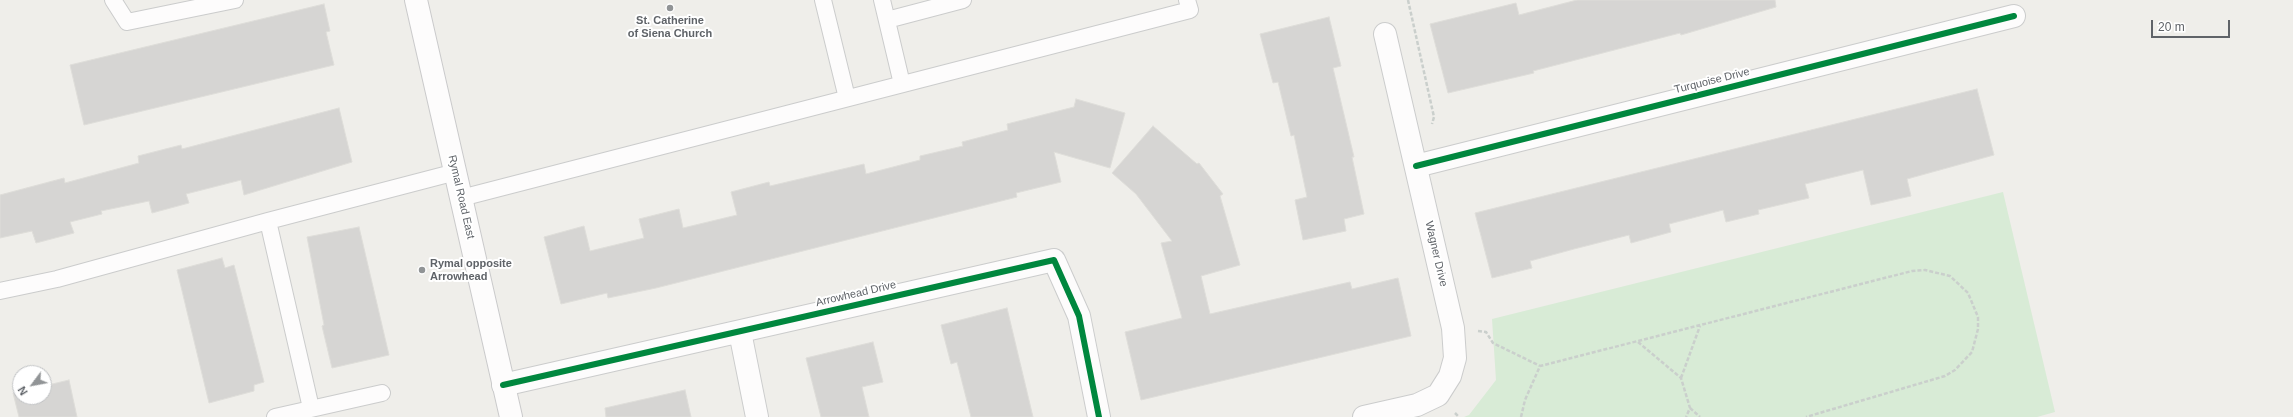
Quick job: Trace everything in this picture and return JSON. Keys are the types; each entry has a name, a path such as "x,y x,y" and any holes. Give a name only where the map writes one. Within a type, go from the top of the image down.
{"street":[{"name":"Rymal Road East","path":"416,0 511,417"},
{"name":"Turquoise Drive","path":"1416,166 2014,16"},
{"name":"Wagner Drive","path":"1364,417 1417,405 1438,395 1450,376 1455,358 1453,328 1385,34"},
{"name":"Arrowhead Drive","path":"503,385 1054,260 1079,316 1099,417"},
{"path":"740,332 757,417"}],"lane":[{"path":"112,0 127,22 235,0"},
{"path":"823,0 847,98"},
{"path":"882,0 902,84"},
{"path":"887,20 963,0"},
{"path":"461,198 1190,10 1188,0"},
{"path":"0,291 57,279 268,221 456,172"},
{"path":"268,221 311,408"},
{"path":"275,417 382,393"}],"path":[{"path":"1453,328 1486,332 1493,343 1540,366 1912,271 1931,271 1950,276 1968,293 1978,317 1978,329 1972,352 1955,370 1944,376 1806,417"},
{"path":"1681,378 1700,326"},
{"path":"1638,342 1681,378 1690,408 1700,417"},
{"path":"1521,417 1524,400 1540,366"},
{"path":"1686,417 1690,408"}],"green space":[{"path":"2003,192 2055,412 2037,417 1464,417 1469,415 1496,380 1492,319"}],"building":[{"path":"1577,0 1775,0 1776,7 1681,35 1680,33 1533,71 1534,73 1448,93 1430,24 1516,3 1519,15"},
{"path":"324,4 330,31 326,32 334,65 84,125 70,65"},
{"path":"1329,17 1341,66 1333,68 1354,157 1352,157 1364,214 1344,219 1346,231 1303,240 1295,200 1307,197 1294,135 1291,136 1278,82 1273,83 1260,34"},
{"path":"1977,89 1994,155 1907,179 1911,196 1871,205 1863,170 1805,184 1809,198 1758,210 1759,214 1726,222 1723,210 1669,224 1671,232 1631,243 1629,235 1574,249 1530,261 1532,268 1492,278 1475,213"},
{"path":"1076,99 1125,113 1110,168 1054,152 1061,182 1016,193 1017,197 656,288 608,298 607,293 561,304 544,237 584,226 590,251 644,238 639,219 679,209 683,228 737,215 731,192 769,182 770,186 864,164 866,174 920,160 920,156 963,146 962,142 1008,130 1007,124 1074,107"},
{"path":"339,108 352,162 244,195 241,180 186,194 189,203 152,213 149,201 101,211 102,214 70,222 74,233 36,243 32,231 0,238 0,195 64,178 65,183 139,163 138,156 181,145 182,149"},
{"path":"1153,126 1197,164 1199,163 1223,194 1220,196 1240,265 1201,276 1210,314 1350,282 1352,289 1398,278 1411,336 1141,400 1125,332 1182,318 1161,243 1172,241 1136,194 1112,173"},
{"path":"359,227 389,355 332,368 322,326 324,325 307,237"},
{"path":"222,258 225,268 234,265 264,382 254,385 254,391 209,403 177,270"},
{"path":"1007,308 1033,417 971,417 957,362 951,364 941,325"},
{"path":"873,342 883,382 862,387 869,417 821,417 806,358"},
{"path":"69,380 77,417 19,417 16,405 52,405 52,384"},
{"path":"685,390 691,417 606,417 605,408"}],"cycle path":[{"path":"1416,166 2014,16"},
{"path":"503,385 1054,260 1079,316 1099,417"}],"place":[{"name":"St. Catherine of Siena Church","path":"670,8"},
{"name":"Rymal opposite Arrowhead","path":"422,270"}]}
